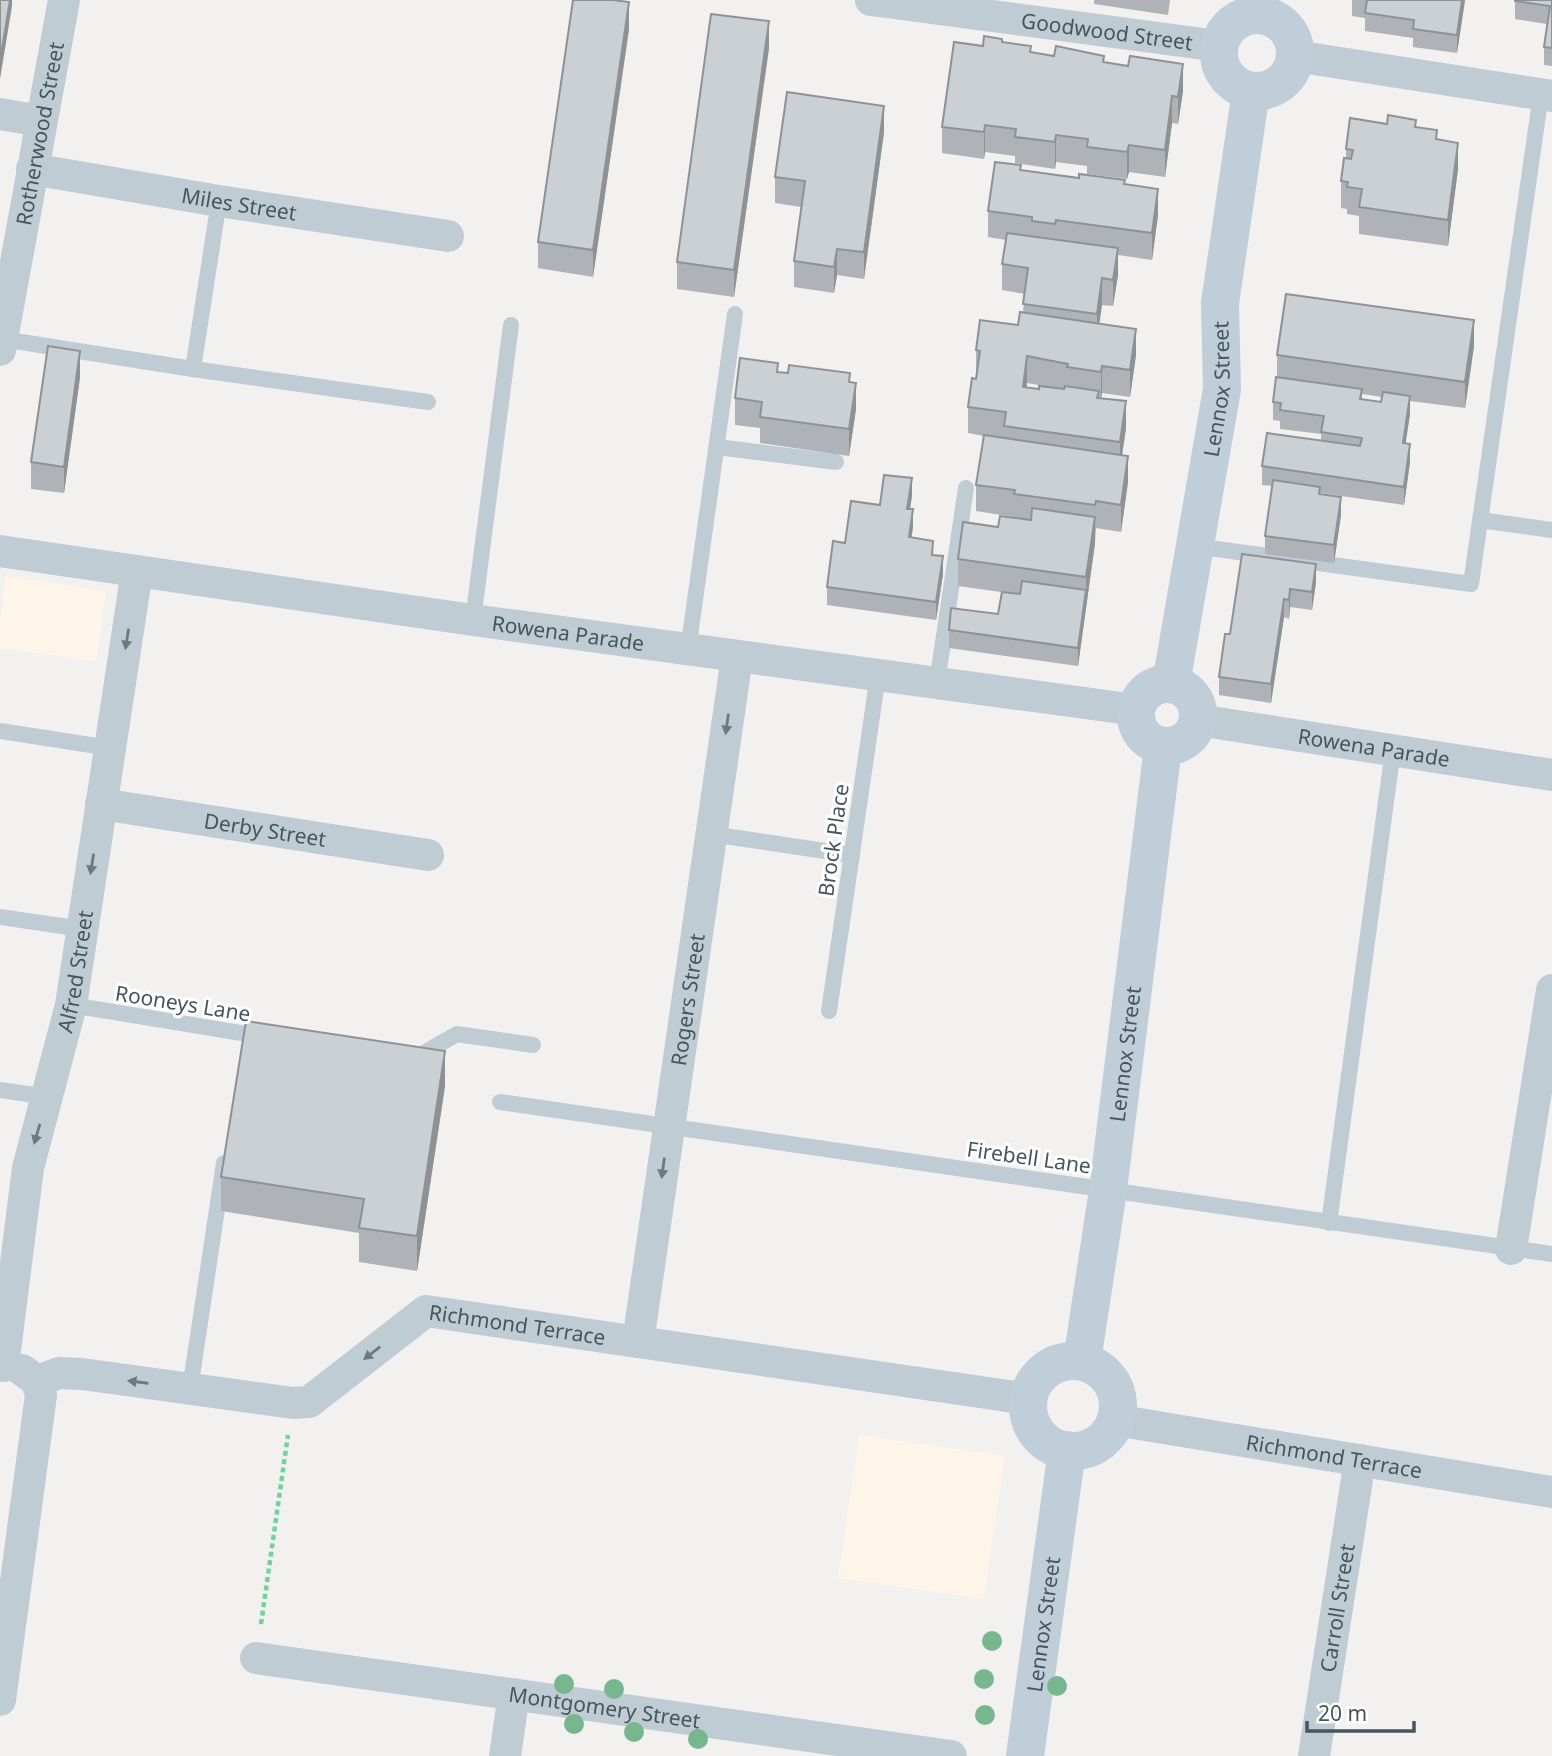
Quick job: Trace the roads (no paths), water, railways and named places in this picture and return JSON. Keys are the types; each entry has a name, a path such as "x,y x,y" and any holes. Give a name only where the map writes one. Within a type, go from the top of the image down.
{"street":[{"name":"Rotherwood Street","path":"1,344 64,0"},
{"name":"Goodwood Street","path":"870,0 964,7 1219,46"},
{"path":"1267,8 1284,26 1294,45 1293,68 1286,79 1276,87 1251,91 1229,79 1223,69 1219,46 1232,25 1267,8"},
{"path":"1295,56 1546,95"},
{"name":"Lennox Street","path":"1171,684 1222,389 1220,303 1251,91"},
{"path":"0,114 41,121"},
{"name":"Miles Street","path":"32,169 448,236"},
{"name":"Rowena Parade","path":"0,551 737,657 1136,710"},
{"name":"Alfred Street","path":"1,1366 28,1168 71,1005 137,572"},
{"name":"Rogers Street","path":"638,1342 737,657"},
{"path":"1171,684 1181,687 1195,701 1198,720 1189,737 1182,743 1163,747 1144,738 1135,720 1136,710 1139,700 1153,687 1171,684"},
{"name":"Rowena Parade","path":"1198,720 1552,775"},
{"name":"Lennox Street","path":"1082,1361 1108,1190 1163,747"},
{"name":"Derby Street","path":"101,804 428,855"},
{"path":"1511,1249 1552,990"},
{"name":"Richmond Terrace","path":"39,1388 59,1373 293,1403 309,1402 426,1311 1028,1399"},
{"path":"1067,1361 1082,1361 1094,1366 1112,1383 1118,1407 1107,1435 1082,1450 1067,1450 1042,1438 1033,1427 1028,1414 1028,1399 1041,1374 1067,1361"},
{"path":"0,1700 39,1388 25,1371 1,1366"},
{"name":"Richmond Terrace","path":"1115,1420 1552,1492"},
{"name":"Lennox Street","path":"1025,1756 1067,1450"},
{"name":"Carroll Street","path":"1314,1756 1360,1460"},
{"name":"Montgomery Street","path":"256,1658 514,1694 747,1742 951,1756"},
{"path":"505,1756 514,1694"}],"lane":[{"path":"1195,546 1471,584 1546,95"},
{"path":"193,369 219,201"},
{"path":"688,650 736,314"},
{"path":"473,620 511,325"},
{"path":"1,344 428,402"},
{"path":"717,447 836,463"},
{"path":"937,683 966,488"},
{"path":"1480,520 1552,530"},
{"name":"Brock Place","path":"829,1011 878,674"},
{"path":"0,731 110,748"},
{"path":"1329,1223 1393,750"},
{"path":"711,834 852,855"},
{"path":"0,917 82,929"},
{"name":"Rooneys Lane","path":"71,1005 243,1041 283,1040"},
{"path":"399,1057 412,1059 457,1034 533,1045"},
{"path":"0,1090 48,1097"},
{"name":"Firebell Lane","path":"500,1102 1552,1254"},
{"path":"190,1389 228,1143"}]}
